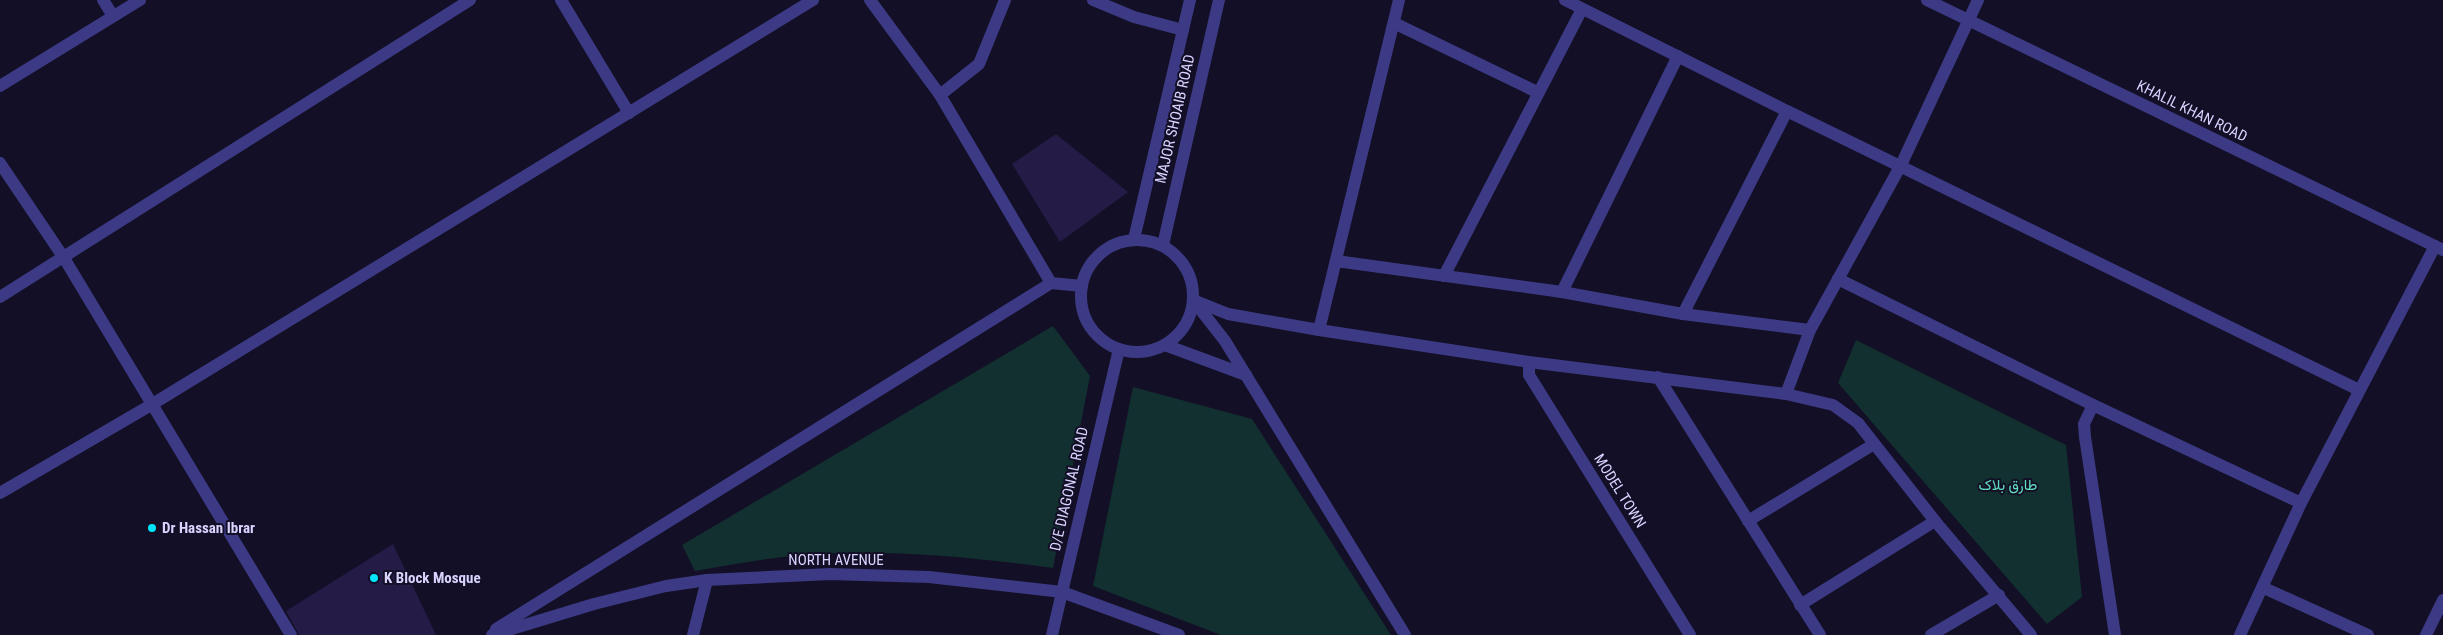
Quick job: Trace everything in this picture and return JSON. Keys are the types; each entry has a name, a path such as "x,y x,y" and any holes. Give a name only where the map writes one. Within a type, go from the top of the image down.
{"street":[{"path":"103,0 113,16"},
{"path":"0,86 140,0"},
{"path":"0,297 470,0"},
{"path":"561,0 629,113"},
{"path":"0,493 151,405 813,0"},
{"path":"870,0 940,95 1051,282"},
{"path":"940,95 979,64 1005,0"},
{"path":"1093,0 1134,17 1183,30"},
{"name":"MAJOR SHOAIB ROAD","path":"1134,239 1190,0"},
{"name":"MAJOR SHOAIB ROAD","path":"1163,246 1218,0"},
{"path":"1319,330 1399,0"},
{"path":"1565,0 1787,111 2359,390"},
{"name":"KHALIL KHAN ROAD","path":"1927,0 2439,248"},
{"path":"1786,394 1810,330 1901,165 1978,0"},
{"path":"1444,276 1537,92 1582,9"},
{"path":"1394,23 1537,92"},
{"path":"1562,292 1678,56"},
{"path":"1683,314 1787,111"},
{"path":"0,163 64,258 290,635"},
{"path":"1134,239 1149,240 1163,246 1176,255 1186,268 1192,284 1193,300 1189,318 1179,333 1165,345 1151,351 1119,350 1105,342 1093,331 1085,318 1081,302 1082,286 1086,272 1094,259 1112,245 1134,239"},
{"path":"2240,635 2264,588 2301,503 2359,390 2439,248"},
{"path":"1336,261 1562,292 1683,314 1810,330"},
{"path":"1838,279 2093,405 2301,503"},
{"path":"488,635 1051,282 1082,286"},
{"path":"1193,300 1228,314 1319,330 1529,362 1786,394 1833,405 1846,412 1858,423 1935,521 1999,595 2030,635"},
{"path":"1193,300 1225,341 1405,635"},
{"path":"1165,345 1246,375"},
{"name":"D/E DIAGONAL ROAD","path":"1052,635 1119,350"},
{"name":"MODEL TOWN","path":"1529,362 1528,375 1690,635"},
{"path":"1658,378 1820,635"},
{"path":"2093,405 2084,424 2085,438 2115,635"},
{"path":"1748,521 1874,444"},
{"path":"1800,605 1935,521"},
{"name":"NORTH AVENUE","path":"492,635 594,604 666,586 707,580 830,574 929,577 1062,592 1179,635"},
{"path":"693,635 707,580"},
{"path":"2264,588 2368,635"},
{"path":"1931,635 1999,595"},
{"path":"2426,635 2443,600"}],"green space":[{"path":"1053,326 1090,376 1053,568 944,556 863,553 783,557 695,571 682,545"},
{"name":"طارق بلاک","path":"1856,340 2066,445 2082,597 2047,624 1838,383"},
{"path":"1133,387 1252,419 1391,635 1221,635 1093,586"}],"building":[{"path":"1056,134 1128,192 1060,242 1012,164"},
{"name":"K Block Mosque","path":"393,544 436,635 299,635 286,611"}],"place":[{"name":"Dr Hassan Ibrar","path":"152,528"},
{"name":"K Block Mosque","path":"374,578"}]}
